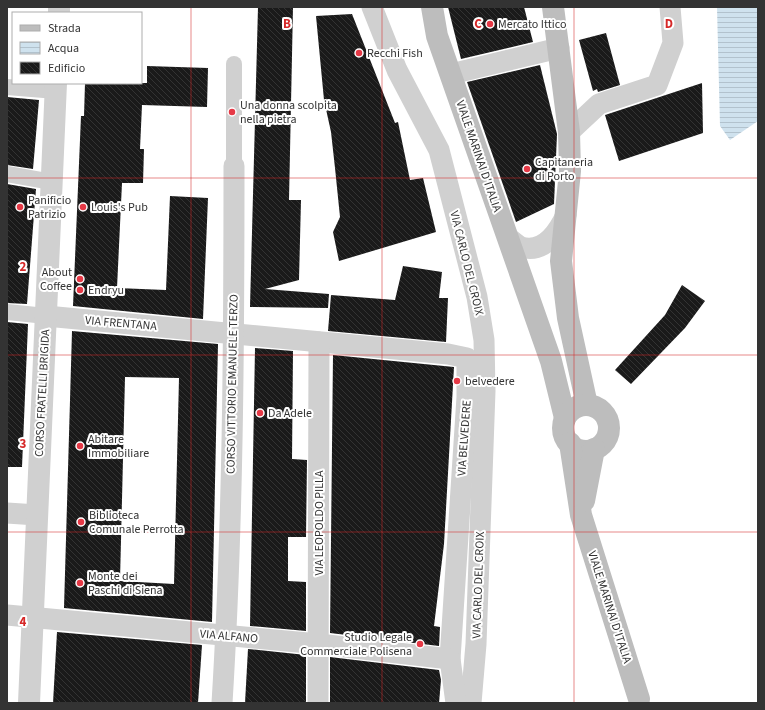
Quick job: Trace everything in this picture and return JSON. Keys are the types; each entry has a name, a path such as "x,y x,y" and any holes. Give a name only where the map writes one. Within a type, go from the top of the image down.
{"main road":[{"name":"VIALE MARINAI D'ITALIA","path":"432,7 437,36 551,360 565,418 564,431 570,444 581,516 639,699"},
{"path":"553,7 569,132 570,170 561,261 568,318 587,405"},
{"path":"565,418 574,408 587,405 600,409 605,414 609,425 607,437 604,442 594,449 581,450 570,444"},
{"name":"VIALE MARINAI D'ITALIA","path":"581,516 594,449"}],"street":[{"name":"VIA CARLO DEL CROIX","path":"372,7 397,70 438,150 477,297 484,340 486,391 476,644 471,703"},
{"path":"569,132 599,104 657,85 673,43 670,7"},
{"path":"451,74 559,48"},
{"name":"CORSO VITTORIO EMANUELE TERZO","path":"222,703 226,635 234,333 234,64"},
{"path":"7,88 56,87"},
{"name":"CORSO FRATELLI BRIGIDA","path":"29,703 56,87"},
{"path":"7,174 52,182"},
{"path":"508,238 521,247 537,247 552,240 566,214"},
{"name":"VIA FRENTANA","path":"7,312 234,333"},
{"name":"VIA BELVEDERE","path":"234,333 448,354 467,358 467,397 450,659 456,703"},
{"name":"VIA LEOPOLDO PILLA","path":"318,703 319,342"},
{"path":"7,513 37,515"},
{"name":"VIA ALFANO","path":"7,615 319,644 450,659"}],"water":[{"path":"717,7 758,7 758,121 730,140 720,126"}],"building":[{"path":"258,7 293,7 289,200 301,200 299,280 265,289 329,294 328,308 250,307"},
{"name":"Mercato Ittico","path":"448,7 524,7 533,42 461,59"},
{"path":"352,14 395,123 398,122 410,180 423,178 436,232 339,261 333,232 340,217 331,132 324,100 316,16"},
{"path":"606,33 620,85 598,92 597,89 593,91 579,40"},
{"name":"Capitaneria di Porto","path":"540,65 557,134 554,204 516,222 467,82"},
{"path":"147,66 208,68 207,107 142,105 140,149 144,149 143,183 122,183 117,288 166,290 170,196 208,198 203,319 73,306 81,116 84,116 85,84 147,83"},
{"path":"702,83 703,133 619,161 605,115"},
{"path":"7,97 39,100 33,169 7,165"},
{"path":"7,184 36,189 27,304 7,303"},
{"path":"403,266 442,272 439,298 448,298 446,342 328,331 331,295 395,300"},
{"path":"682,285 705,301 685,328 631,384 615,370 665,315"},
{"path":"7,322 28,324 22,467 7,467"},
{"path":"72,331 218,344 212,622 64,608","holes":["125,377 179,378 174,584 120,581"]},
{"path":"255,348 293,351 292,459 307,460 306,537 288,537 288,581 306,582 306,631 250,626"},
{"path":"333,355 454,367 444,544 434,626 440,627 439,646 330,633"},
{"path":"57,632 202,645 198,703 53,703"},
{"path":"248,649 306,655 306,703 245,703"},
{"path":"330,657 439,670 441,680 439,703 330,703"}],"place":[{"name":"Mercato Ittico","path":"490,24"},
{"name":"Recchi Fish","path":"359,53"},
{"name":"Una donna scolpita nella pietra","path":"232,112"},
{"name":"Capitaneria di Porto","path":"527,169"},
{"name":"Panificio Patrizio","path":"20,207"},
{"name":"Louis's Pub","path":"83,207"},
{"name":"About Coffee","path":"80,279"},
{"name":"Endryu","path":"80,290"},
{"name":"belvedere","path":"457,381"},
{"name":"Da Adele","path":"260,413"},
{"name":"Abitare Immobiliare","path":"80,446"},
{"name":"Biblioteca Comunale Perrotta","path":"81,522"},
{"name":"Monte dei Paschi di Siena","path":"80,583"},
{"name":"Studio Legale Commerciale Polisena","path":"420,644"}]}
